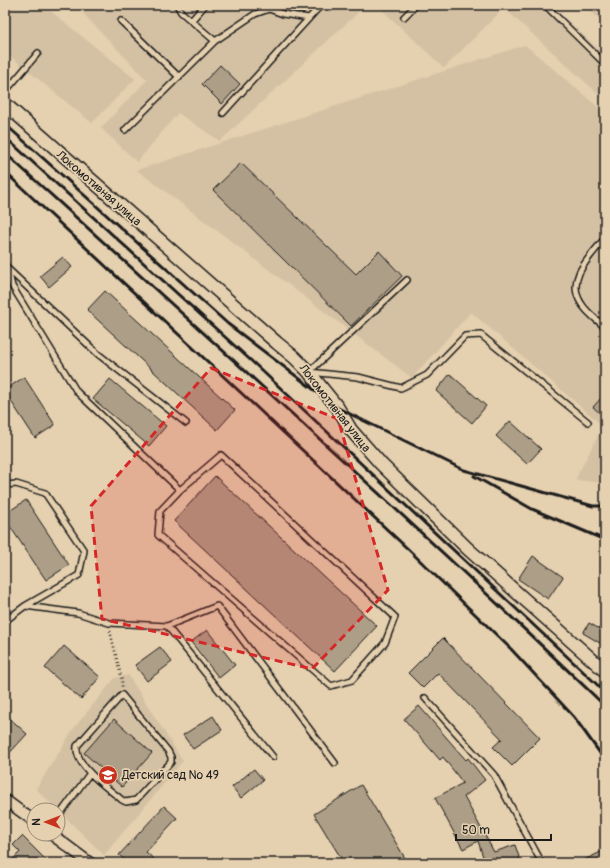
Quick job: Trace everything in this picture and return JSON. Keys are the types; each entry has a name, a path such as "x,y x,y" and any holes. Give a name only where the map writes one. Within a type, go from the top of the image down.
{"street":[{"name":"Локомотивная улица","path":"5,104 294,357 309,372 338,408 351,430 381,464 468,549 605,671"},
{"path":"5,800 26,815"},
{"path":"62,842 90,863"}],"lane":[{"path":"177,5 181,12 215,41"},
{"path":"192,21 205,5"},
{"path":"223,113 320,5"},
{"path":"404,17 416,5"},
{"path":"545,5 605,64"},
{"path":"125,130 215,41 255,14 269,9 283,14 309,18"},
{"path":"121,21 179,77"},
{"path":"5,92 38,53"},
{"path":"605,239 580,270 576,282 576,292 581,303 605,328"},
{"path":"5,264 8,269 98,354 186,423"},
{"path":"8,269 12,286 77,392 180,490"},
{"path":"309,372 407,280"},
{"path":"309,372 358,377 401,388 427,375 465,336 481,335 588,422"},
{"path":"221,454 395,617 385,643 352,680 331,686 158,535 160,511 180,490 221,454"},
{"path":"5,485 16,484 45,493 84,551 79,575 25,606 5,621"},
{"path":"25,606 78,614 109,623 167,626 217,606 335,763"},
{"path":"167,626 273,757"},
{"path":"122,694 168,751 171,757 170,762 136,800 132,802 122,800 90,773 79,759 77,746 122,694"},
{"path":"425,698 494,775 542,863"},
{"path":"66,807 90,773"}],"path":[{"path":"109,623 122,680 122,694"}],"highlighted area":[{"path":"211,368 338,419 388,590 312,669 102,619 91,506"}],"shaded area":[{"path":"5,5 43,5 135,79 92,123 5,52"},
{"path":"75,5 366,5 220,141 178,113 137,162 101,128 147,80"},
{"path":"377,5 550,5 605,55 605,100 504,8 444,68"},
{"path":"585,5 605,5 605,25"},
{"path":"525,45 605,113 605,483 575,480 603,426 471,312 412,378 137,170"},
{"name":"Детский сад № 49","path":"128,675 183,761 104,855 66,818 66,802 49,802 36,789 74,728 115,678"}],"building":[{"path":"220,65 240,84 222,104 202,84"},
{"path":"241,163 356,274 379,251 402,276 351,326 213,190"},
{"path":"63,257 72,267 49,287 40,276"},
{"path":"105,291 235,410 217,430 87,310"},
{"path":"450,374 486,406 472,423 436,391"},
{"path":"24,377 55,425 35,438 5,392 5,390"},
{"path":"110,379 166,426 149,446 93,399"},
{"path":"605,394 605,418 593,407"},
{"path":"510,421 541,449 527,464 496,436"},
{"path":"215,476 377,626 335,671 174,521"},
{"path":"26,500 69,565 46,580 5,519 5,514"},
{"path":"533,556 563,577 548,599 518,579"},
{"path":"589,623 605,632 605,646 583,633"},
{"path":"207,630 235,665 219,678 191,642"},
{"path":"443,638 540,738 512,766 493,747 502,739 438,673 423,688 408,673"},
{"path":"64,646 100,677 81,699 45,668"},
{"path":"160,647 172,662 147,681 135,665"},
{"path":"419,706 466,760 468,758 485,780 464,797 494,852 515,845 521,863 485,863 478,841 463,849 435,798 463,783 443,757 440,760 404,719"},
{"path":"5,714 27,734 5,758"},
{"path":"213,716 222,730 193,749 183,735"},
{"path":"114,719 152,753 122,787 84,753"},
{"path":"254,769 263,780 241,798 232,787"},
{"path":"361,785 405,858 397,863 344,863 314,814"},
{"path":"164,806 177,818 146,852 158,863 128,863 119,855"},
{"path":"22,836 26,842 28,842 49,863 9,863 20,852 13,845"},
{"path":"605,850 605,863 578,863"}],"railway":[{"path":"5,124 228,324 338,408 464,470 593,506 605,506"},
{"path":"5,137 258,367 605,692"},
{"path":"5,153 382,497 605,706"},
{"path":"5,172 409,550 511,649 574,717 605,760"},
{"path":"474,476 532,509 605,540"}],"place":[{"name":"Детский сад № 49","path":"108,775"}]}
